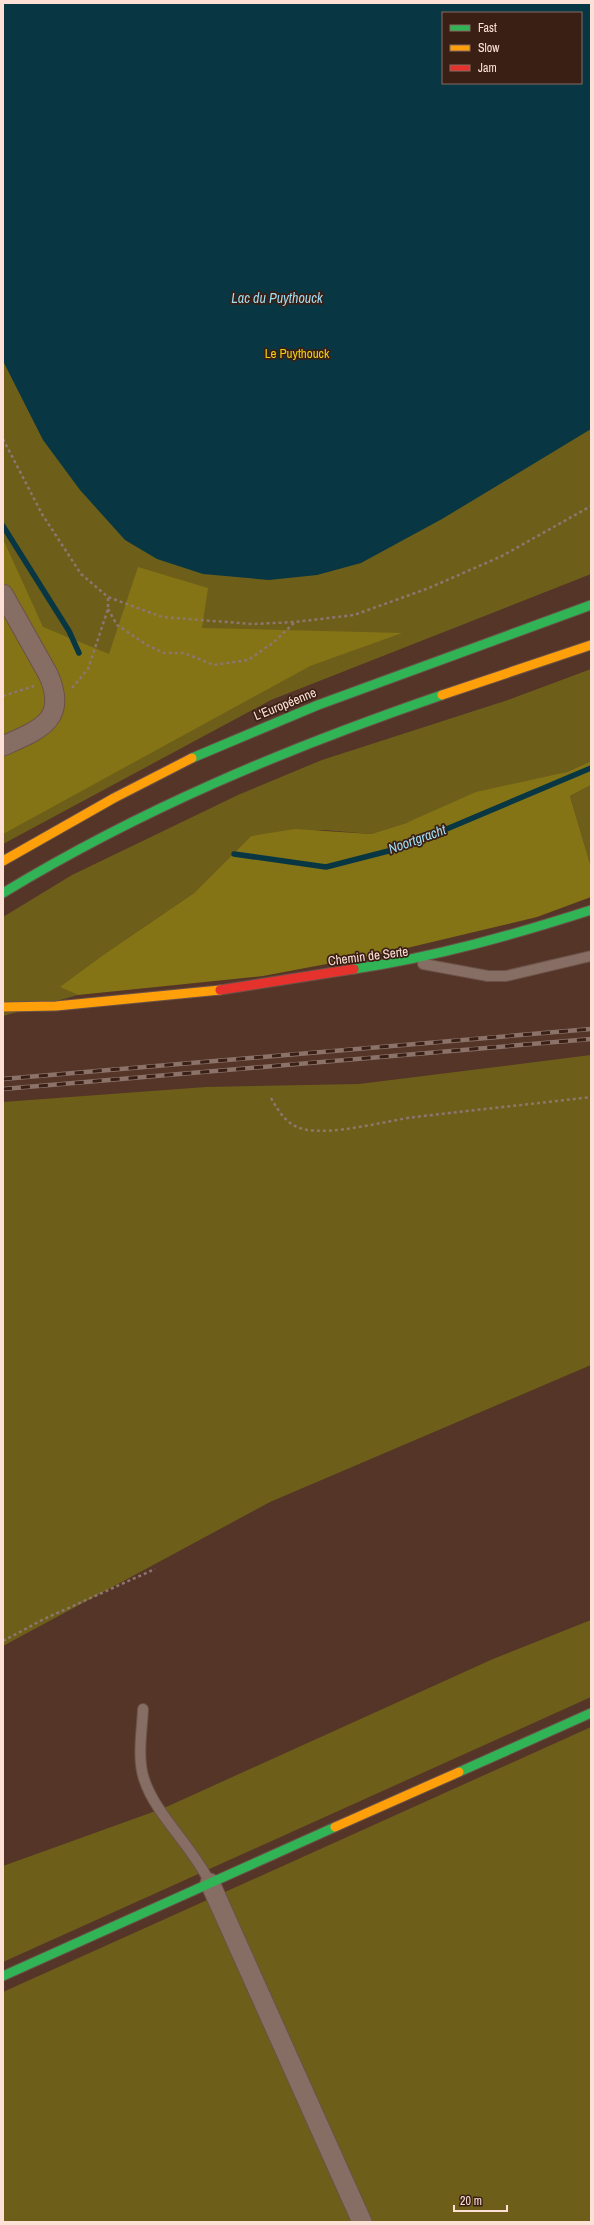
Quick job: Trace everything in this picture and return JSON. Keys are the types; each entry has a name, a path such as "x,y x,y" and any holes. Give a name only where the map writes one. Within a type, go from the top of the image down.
{"main road":[{"name":"L'Européenne","path":"3,861 118,796 232,740 370,684 591,605"},
{"path":"3,893 45,867 121,826 251,766 384,715 591,644"},
{"path":"403,962 522,932 591,910"},
{"name":"Chemin de Serte","path":"3,1006 40,1007 217,990 403,962"},
{"path":"3,1976 591,1712"}],"street":[{"path":"3,594 52,684 55,706 50,719 40,729 3,746"},
{"path":"210,1883 362,2222"}],"lane":[{"name":"Chemin de Serte","path":"403,962 432,964 488,976 506,976 591,956"},
{"path":"143,1709 142,1763 144,1780 153,1800 199,1861 210,1883"}],"path":[{"path":"3,439 42,514 81,574 108,597 162,617 252,624 295,622 354,615 429,588 502,556 591,506"},
{"path":"55,706 88,669 108,609 108,597"},
{"path":"108,609 117,625 147,645 164,653 184,653 214,665 248,660 274,642 295,622"},
{"path":"3,696 34,686 52,684"},
{"path":"271,1098 281,1114 293,1125 305,1129 323,1130 414,1117 591,1097"},
{"path":"3,1641 44,1619 155,1569"}],"green space":[{"name":"Lac du Puythouck","path":"3,3 591,3 591,574 271,700 3,844"},
{"path":"591,669 591,761 567,772 371,834 324,830 251,836 194,893 103,955 61,987 78,995 3,1016 3,917 72,875 238,795 322,760 508,700"},
{"path":"591,785 591,867 570,796"},
{"path":"591,1055 591,1365 270,1502 3,1646 3,1102 206,1087 359,1084"},
{"path":"591,1620 591,1697 3,1962 3,1866 164,1808 493,1659"},
{"path":"591,1727 591,2222 3,2222 3,1992"}],"shaded area":[{"path":"3,539 43,627 109,654 138,567 208,588 202,628 402,633 310,666 3,834"},
{"path":"591,761 591,785 570,796 591,867 591,897 537,917 390,952 263,976 78,995 60,987 103,955 194,893 251,836 295,829 371,834 406,823 476,792 567,772"}],"water":[{"name":"Lac du Puythouck","path":"3,3 591,3 591,429 442,519 361,563 317,575 269,580 203,574 157,559 125,540 80,490 43,440 3,361"}],"waterway":[{"path":"3,526 69,631 79,653"},
{"name":"Noortgracht","path":"234,854 326,867 404,847 591,768"}],"railway":[{"path":"3,1079 591,1029"},
{"path":"3,1089 591,1039"}],"traffic: fast":[{"path":"192,758 318,705 591,605"},
{"path":"3,893 56,862 109,834 217,782 328,736 442,695"},
{"path":"354,969 444,952 591,910"},
{"path":"459,1772 591,1713"},
{"path":"3,1976 335,1827"}],"traffic: slow":[{"path":"442,695 591,645"},
{"path":"3,861 114,798 192,758"},
{"path":"3,1007 56,1006 220,990"},
{"path":"335,1827 459,1772"}],"traffic: jam":[{"path":"220,990 354,969"}],"park label":[{"name":"Le Puythouck","path":"297,353"}]}
